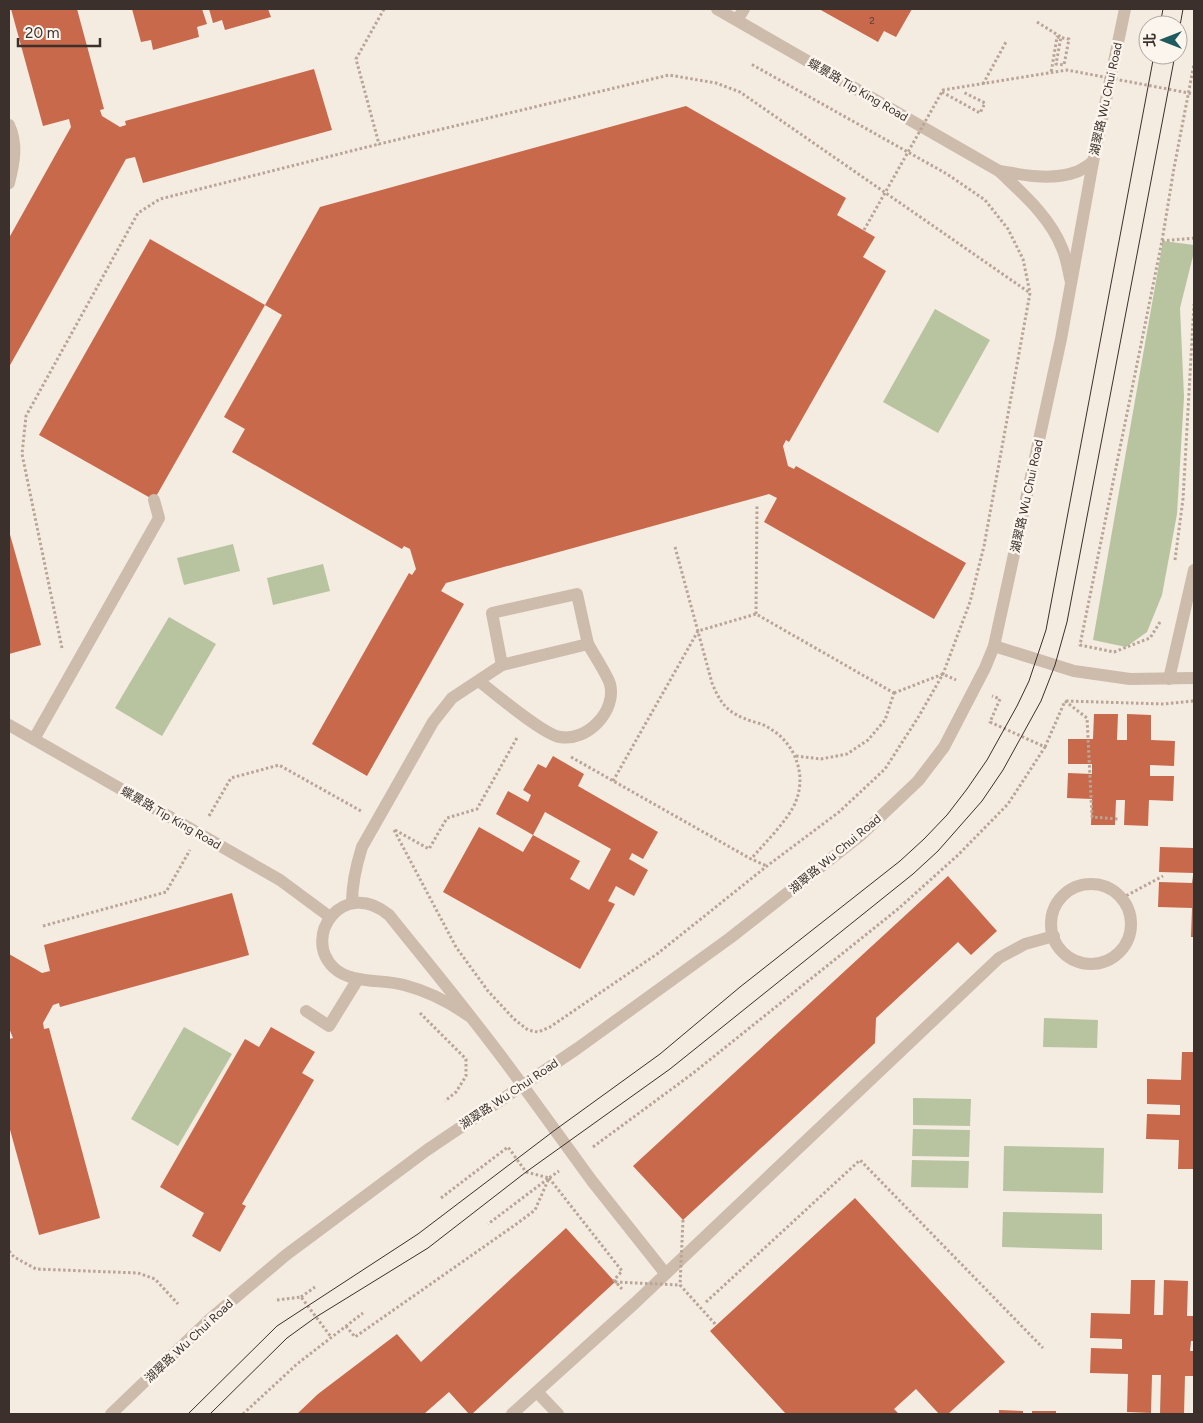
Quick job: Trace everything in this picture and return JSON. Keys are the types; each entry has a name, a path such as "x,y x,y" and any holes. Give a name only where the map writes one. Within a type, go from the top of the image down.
{"street":[{"name":"蝶景路 Tip King Road","path":"716,9 999,171 1029,200 1050,225 1062,248 1071,282"},
{"path":"737,20 744,9"},
{"name":"湖翠路 Wu Chui Road","path":"111,1414 210,1319 286,1256 427,1150 607,1028 730,938 861,835 918,781 944,747 985,668 994,646 1059,349 1093,162 1125,9"},
{"path":"9,125 13,133 15,158 9,183"},
{"name":"蝶景路 Tip King Road","path":"999,171 1034,176 1057,176 1076,172 1093,162"},
{"path":"34,739 159,518 154,500"},
{"path":"1169,679 1194,570"},
{"path":"479,681 537,725 560,738 578,736 596,725 610,706 610,684 588,644 577,594 492,613 502,665"},
{"path":"352,903 352,884 362,847 433,722 452,698 502,665 588,644"},
{"path":"994,646 1074,671 1130,679 1194,678"},
{"name":"蝶景路 Tip King Road","path":"9,725 280,880 330,918"},
{"path":"1085,884 1099,884 1112,889 1122,898 1128,909 1131,921 1130,934 1125,946 1116,955 1105,961 1092,964 1080,962 1068,956 1059,948 1054,936 1052,922 1054,909 1062,897 1072,889 1085,884"},
{"path":"469,1016 449,1002 426,991 403,984 358,979 345,975 334,968 326,957 322,943 324,930 330,918 340,908 352,903 366,902 379,906 389,914 486,1035 576,1160 665,1273"},
{"path":"512,1414 773,1173 999,958 1025,944 1054,936"},
{"path":"306,1011 329,1026 358,979"},
{"path":"537,1392 558,1414"}],"path":[{"path":"379,144 356,59 384,9"},
{"path":"1037,22 1061,37 1059,46 1057,55 1056,64 1064,65 1069,39 1063,38 1058,36 1051,73"},
{"path":"982,84 1006,42"},
{"path":"391,825 456,947 488,991 514,1019 528,1030 538,1032 550,1027 657,954 838,812 885,769 919,716 946,668 970,602 984,546 1030,293 1023,259 1008,229 985,200 947,174 751,64"},
{"path":"1164,614 1150,638 1114,652 1080,645 1162,241 1194,64"},
{"path":"864,230 944,90 1067,70 1194,94"},
{"path":"62,652 22,454 26,416 138,213 160,199 379,144 669,75 716,83 740,92 1030,293"},
{"path":"942,92 980,113 985,103 964,92"},
{"path":"1162,241 1194,238"},
{"path":"1174,562 1183,499 1194,304"},
{"path":"756,614 757,505"},
{"path":"675,547 712,683 719,700 732,713 768,726 784,739 795,756 800,778 796,801 783,821 751,859"},
{"path":"613,781 698,631 756,614 894,693 885,720 868,740 847,754 821,759 795,756"},
{"path":"1065,701 1164,704 1194,701"},
{"path":"488,1224 692,1074 898,909 958,855 1008,804 1045,747 1065,701"},
{"path":"1065,701 1087,718 1092,817 1118,819"},
{"path":"429,850 447,818 477,809 522,730"},
{"path":"1022,738 1045,747"},
{"path":"563,753 751,859 767,866"},
{"path":"1122,898 1163,876"},
{"path":"418,1011 466,1059 466,1076 456,1092 445,1101"},
{"path":"440,1198 508,1147 526,1172 549,1178 622,1271 614,1280 634,1303"},
{"path":"706,1302 860,1160 1043,1348"},
{"path":"346,1326 355,1337 515,1226 535,1210 549,1178"},
{"path":"683,1220 680,1285 716,1325"},
{"path":"9,1252 14,1257 36,1269 138,1273 155,1279 178,1304"},
{"path":"616,1282 680,1285"},
{"path":"278,1300 301,1297 315,1287"},
{"path":"301,1297 331,1337"},
{"path":"243,1414 297,1364 363,1312"}],"green space":[{"path":"1163,241 1194,245 1194,252 1180,308 1184,397 1177,514 1162,595 1147,632 1126,647 1093,640"},
{"path":"935,309 990,340 938,433 883,402"},
{"path":"233,544 240,571 184,585 177,558"},
{"path":"323,564 330,591 273,605 267,578"},
{"path":"169,617 216,644 162,736 115,708"},
{"path":"1044,1018 1098,1020 1097,1048 1043,1047"},
{"path":"184,1027 232,1054 178,1146 131,1119"},
{"path":"913,1098 971,1099 970,1126 913,1125"},
{"path":"913,1129 970,1130 969,1157 912,1156"},
{"path":"1004,1146 1104,1148 1103,1193 1003,1191"},
{"path":"912,1160 969,1161 968,1188 911,1187"},
{"path":"1003,1212 1102,1214 1102,1250 1002,1247"}],"building":[{"path":"11,9 77,9 104,109 100,110 102,116 120,127 126,125 125,121 314,69 332,130 143,183 135,157 126,159 9,367 9,238 71,127 69,119 43,126"},
{"path":"132,9 202,9 207,24 197,27 199,37 153,50 151,40 141,42"},
{"path":"209,9 268,9 271,17 225,30 222,20 213,23"},
{"path":"819,9 912,9 896,37 884,31 878,42"},
{"path":"686,106 846,198 837,215 875,237 863,257 886,271 789,442 786,440 783,446 788,466 794,469 796,466 966,563 934,619 764,522 777,498 769,494 446,583 441,591 464,604 367,776 312,744 409,573 412,575 416,569 410,549 404,546 402,549 232,452 245,429 224,417 282,315 265,305 320,207"},
{"path":"150,239 265,305 154,500 39,435"},
{"path":"9,531 41,645 9,654"},
{"path":"1094,714 1118,714 1117,740 1127,740 1127,714 1151,715 1151,740 1175,741 1174,766 1150,765 1150,776 1174,776 1173,801 1149,800 1148,826 1124,825 1125,800 1116,800 1115,825 1091,825 1092,799 1067,798 1068,773 1092,774 1092,764 1068,764 1068,739 1093,739"},
{"path":"553,756 584,774 578,786 658,832 643,859 632,853 629,859 648,870 634,896 616,886 608,901 615,904 580,969 443,892 479,827 523,852 533,835 496,814 508,791 528,802 531,795 523,790 538,764 546,768","holes":["545,812 611,849 589,890 570,879 580,861 533,835"]},
{"path":"1160,847 1194,848 1194,873 1159,872"},
{"path":"948,876 997,931 971,955 958,942 876,1018 875,1043 683,1220 633,1166"},
{"path":"1193,876 1194,937 1191,937 1192,908 1158,907 1159,882 1192,883"},
{"path":"232,893 249,955 60,1007 59,1003 53,1005 43,1023 44,1029 49,1028 100,1218 39,1235 9,1126 9,1039 13,1038 9,1028 9,954 42,973 50,971 44,945"},
{"path":"271,1027 315,1052 302,1073 314,1080 242,1204 246,1206 220,1252 192,1236 204,1213 160,1187 245,1039 259,1047"},
{"path":"1182,1052 1194,1052 1194,1169 1178,1169 1179,1140 1146,1139 1147,1114 1180,1115 1180,1105 1147,1104 1147,1079 1181,1080"},
{"path":"855,1198 1005,1362 948,1414 939,1414 916,1389 894,1409 899,1414 786,1414 710,1331"},
{"path":"566,1228 615,1282 472,1414 469,1414 449,1392 424,1414 297,1414 318,1394 397,1334 421,1362"},
{"path":"1131,1280 1155,1280 1154,1315 1163,1315 1164,1280 1188,1281 1187,1316 1194,1316 1194,1341 1191,1341 1190,1351 1194,1351 1194,1376 1185,1376 1184,1414 1160,1413 1161,1375 1152,1375 1151,1413 1127,1412 1128,1374 1090,1373 1091,1348 1122,1349 1122,1339 1090,1338 1091,1313 1130,1314"},
{"path":"999,1410 1023,1411 1023,1414 999,1414"},
{"path":"1032,1411 1056,1411 1056,1414 1032,1414"}],"tram line":[{"path":"1162,15 1163,9"},
{"path":"1182,15 1183,9"},
{"path":"188,1414 277,1326 418,1234 555,1130 660,1054 740,987 900,861 947,815 967,789 987,760 1017,706 1029,681 1046,630 1152,65"},
{"path":"210,1414 287,1338 316,1317 428,1248 526,1172 670,1069 913,874 938,851 982,801 1003,770 1041,701 1055,665 1067,622 1173,65"}]}
